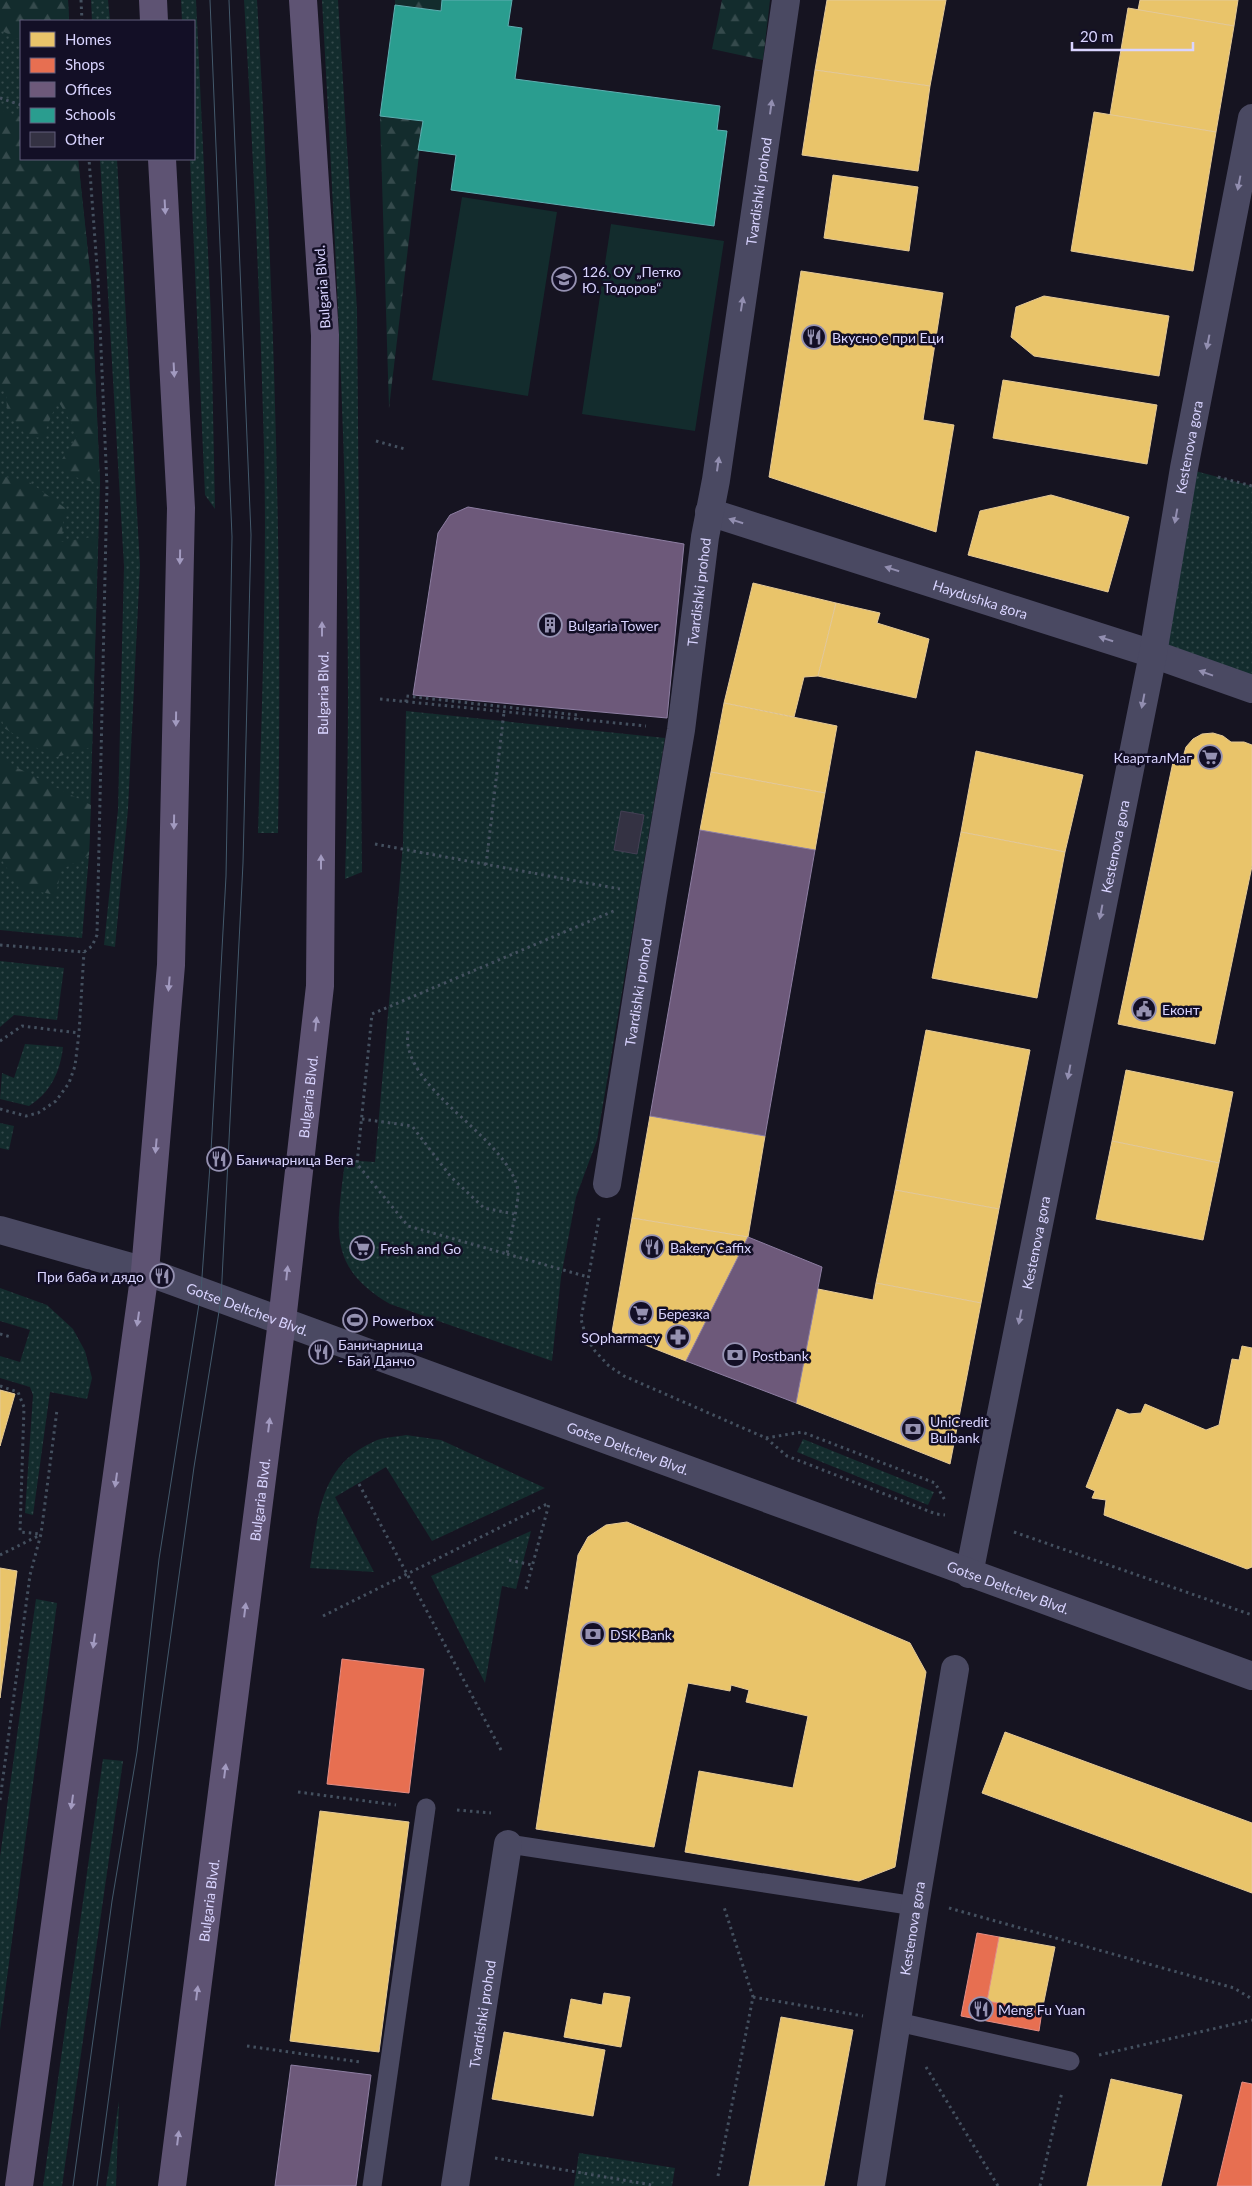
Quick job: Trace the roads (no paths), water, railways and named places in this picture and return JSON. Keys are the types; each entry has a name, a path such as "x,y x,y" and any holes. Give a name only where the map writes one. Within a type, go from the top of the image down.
{"main road":[{"path":"153,0 154,20"},
{"name":"Bulgaria Blvd.","path":"172,2186 282,1321 320,986 325,334 303,0"},
{"path":"19,2186 145,1271 171,965 181,508 162,160"}],"street":[{"name":"Tvardishki prohod","path":"607,1184 653,894 682,730 709,512 717,471 786,0"},
{"name":"Kestenova gora","path":"969,1574 968,1518 1153,654 1186,458 1252,118"},
{"name":"Haydushka gora","path":"709,512 1153,654 1252,689"},
{"name":"Gotse Deltchev Blvd.","path":"0,1230 145,1271 1252,1676"},
{"name":"Kestenova gora","path":"871,2186 955,1669"},
{"name":"Tvardishki prohod","path":"455,2186 508,1844"}],"lane":[{"path":"372,2186 426,1808"},
{"path":"508,1844 916,1903"},
{"path":"898,2022 1070,2061"}],"tram line":[{"path":"73,2186 112,1901 137,1752 159,1559 201,1291 211,1151 226,876 232,537 210,0"},
{"path":"97,2186 194,1467 221,1299 243,863 251,535 229,0"}],"place":[{"name":"126. ОУ „Петко Ю. Тодоров“","path":"564,279"},
{"name":"Вкусно е при Еци","path":"814,337"},
{"name":"Bulgaria Tower","path":"550,625"},
{"name":"КварталМаг","path":"1210,757"},
{"name":"Еконт","path":"1144,1009"},
{"name":"Баничарница Вега","path":"219,1159"},
{"name":"Bakery Caffix","path":"652,1247"},
{"name":"Fresh and Go","path":"362,1248"},
{"name":"При баба и дядо","path":"162,1276"},
{"name":"Березка","path":"641,1313"},
{"name":"Powerbox","path":"355,1320"},
{"name":"SOpharmacy","path":"678,1337"},
{"name":"Баничарница - Бай Данчо","path":"321,1352"},
{"name":"Postbank","path":"735,1355"},
{"name":"UniCredit Bulbank","path":"913,1429"},
{"name":"DSK Bank","path":"593,1634"},
{"name":"Meng Fu Yuan","path":"981,2009"}]}
